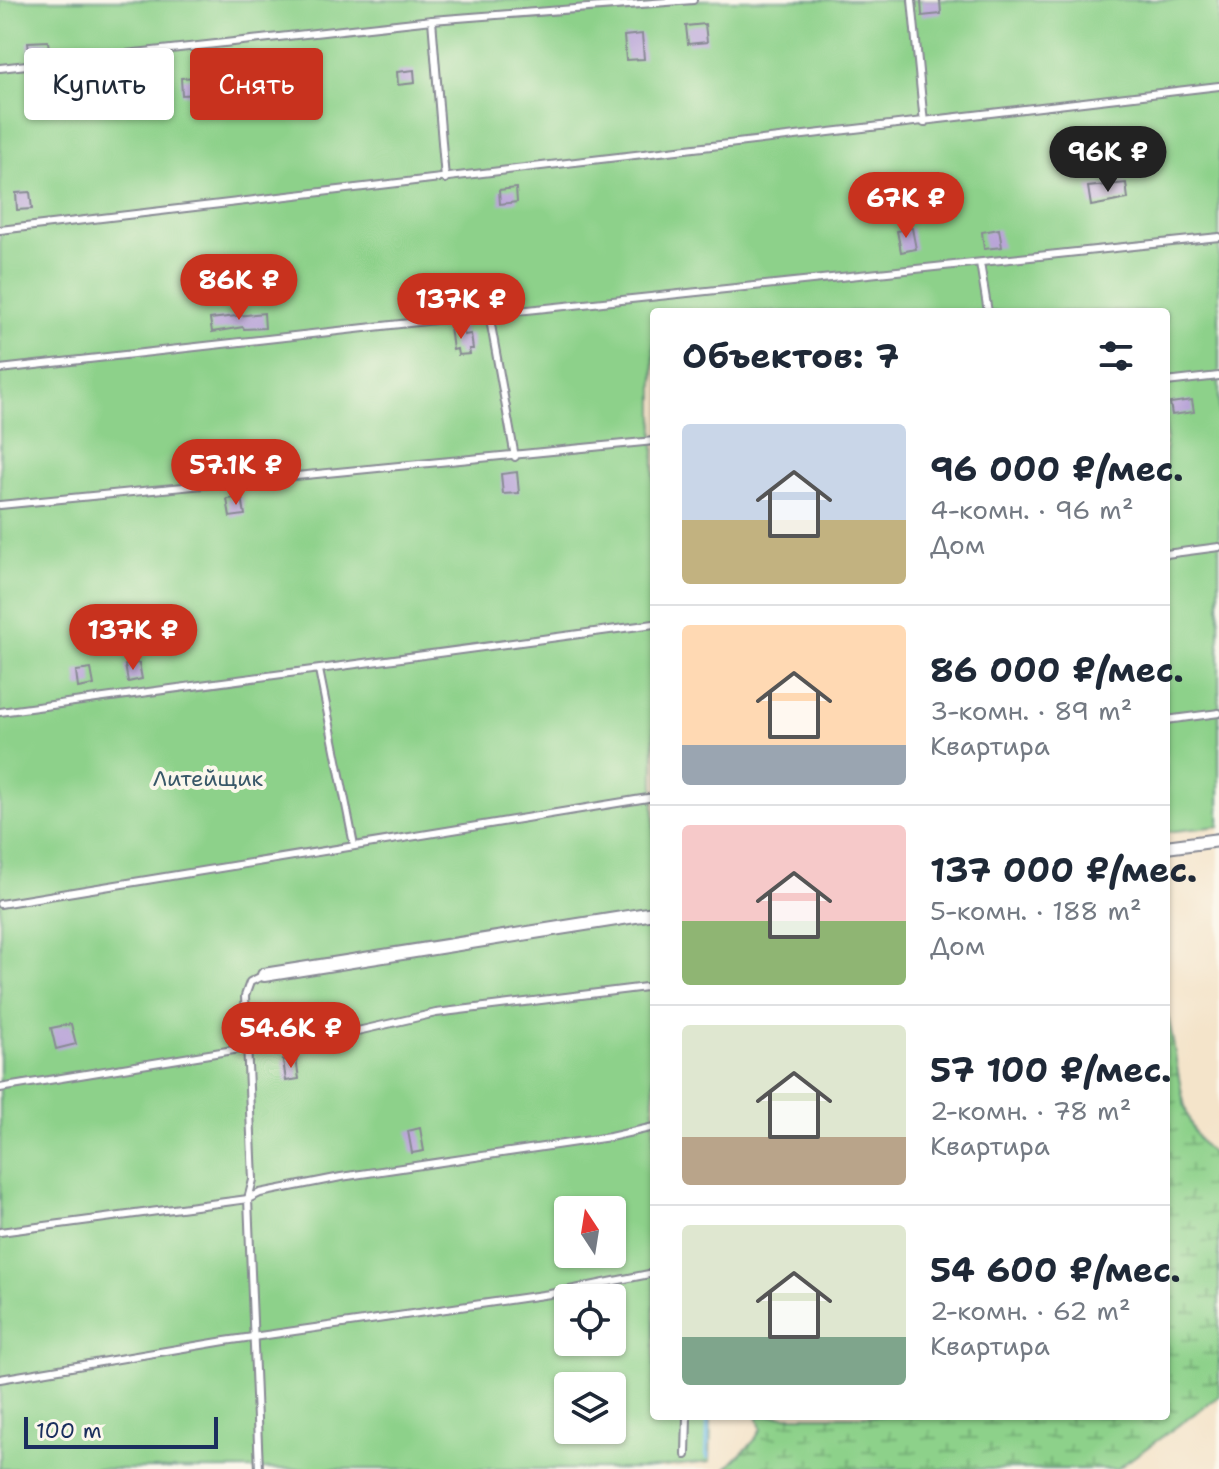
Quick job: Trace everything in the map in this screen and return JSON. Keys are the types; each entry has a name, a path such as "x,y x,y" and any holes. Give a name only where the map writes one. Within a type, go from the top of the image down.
{"street":[{"path":"1170,846 1219,840"},
{"path":"264,975 650,914"}],"lane":[{"path":"0,68 432,20 693,0"},
{"path":"912,0 924,123"},
{"path":"432,20 445,179"},
{"path":"0,230 1219,86"},
{"path":"0,369 1219,237"},
{"path":"980,263 987,308"},
{"path":"489,314 515,457"},
{"path":"1170,382 1219,376"},
{"path":"0,505 650,441"},
{"path":"1170,553 1219,547"},
{"path":"0,712 650,625"},
{"path":"319,670 354,845"},
{"path":"1170,719 1219,713"},
{"path":"0,904 650,798"},
{"path":"259,1469 248,1199 253,1180 245,996 250,982 264,975"},
{"path":"0,1088 246,1048 318,1040 436,1013 650,986"},
{"path":"0,1232 248,1199 260,1193 341,1177 610,1137 650,1128"},
{"path":"0,1379 550,1294 650,1274"},
{"path":"686,1455 687,1420"}],"green space":[{"name":"Литейщик","path":"0,0 1219,0 1219,826 1170,832 1170,308 650,308 650,1420 711,1420 710,1462 643,1469 0,1469"},
{"path":"1170,1025 1181,1089 1192,1128 1202,1143 1214,1154 1219,1153 1219,1396 1117,1469 725,1469 754,1441 761,1429 758,1420 1170,1420"}],"building":[{"path":"921,0 940,0 941,14 922,16"},
{"path":"705,24 707,42 688,44 686,26"},
{"path":"642,34 644,59 626,60 624,36"},
{"path":"48,41 49,48 29,48 28,42"},
{"path":"414,70 415,83 398,85 397,72"},
{"path":"181,78 190,78 190,95 182,95"},
{"path":"1126,183 1128,199 1091,206 1088,187"},
{"path":"516,188 517,202 500,204 499,190"},
{"path":"30,192 32,209 17,210 16,193"},
{"path":"912,228 916,249 901,252 897,231"},
{"path":"999,229 1002,247 984,249 982,232"},
{"path":"264,313 265,328 243,327 212,332 210,319"},
{"path":"463,326 464,335 471,334 473,349 469,349 470,354 458,355 457,349 453,350 450,327"},
{"path":"1192,400 1194,412 1172,415 1170,403"},
{"path":"517,472 519,493 503,494 501,474"},
{"path":"242,497 245,515 230,517 227,499"},
{"path":"139,663 142,679 128,682 125,665"},
{"path":"91,669 94,685 78,688 76,671"},
{"path":"71,1024 76,1044 56,1049 51,1028"},
{"path":"296,1058 299,1079 286,1081 283,1060"},
{"path":"420,1128 424,1151 412,1153 408,1131"}],"waterway":[{"path":"707,1458 708,1420"}]}
